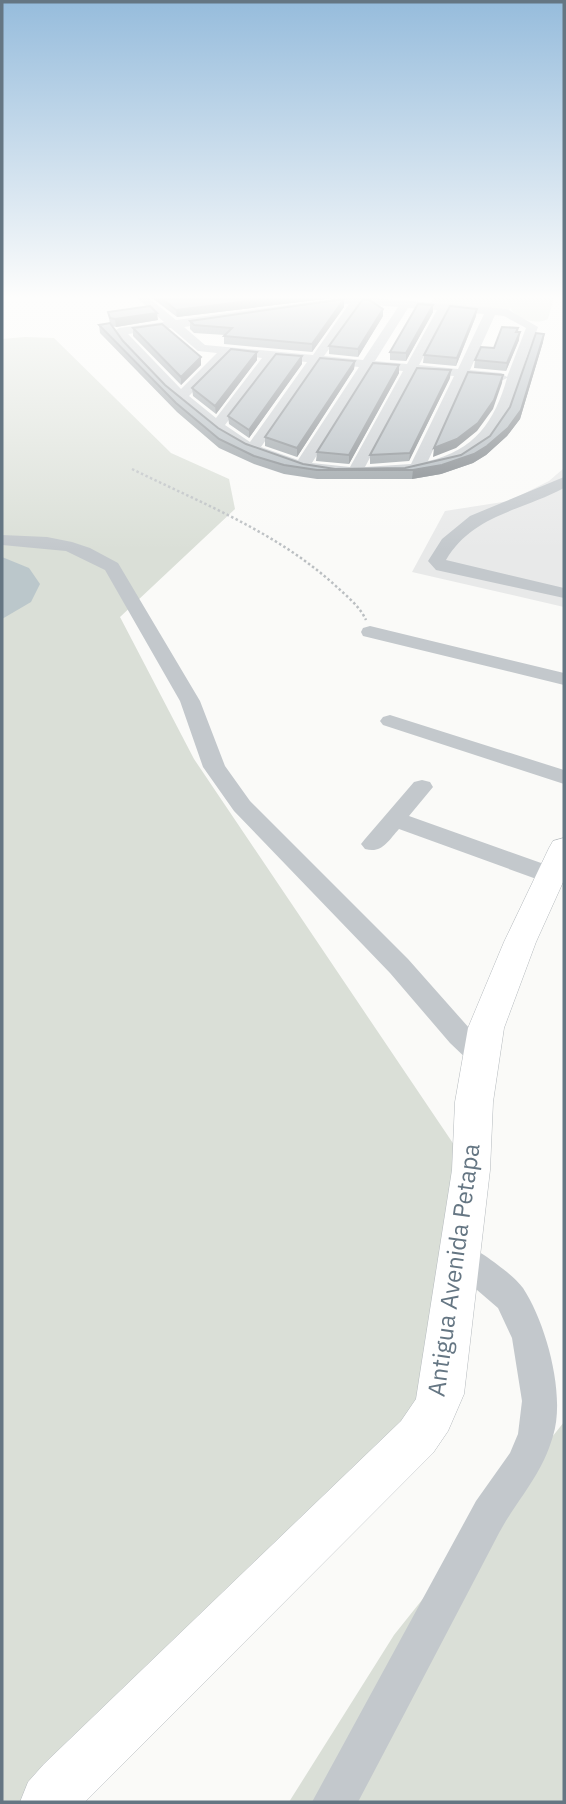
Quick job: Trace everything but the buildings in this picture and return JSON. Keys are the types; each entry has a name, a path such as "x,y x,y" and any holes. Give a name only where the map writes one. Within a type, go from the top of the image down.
{"main road":[{"name":"Antigua Avenida Petapa","path":"48,1802 417,1437 432,1415 440,1394 471,1170 474,1102 486,1028 557,861"}],"street":[{"path":"168,382 218,425 252,449 302,466 355,471 417,468 461,455 494,428 511,382"},
{"path":"182,396 195,382"},
{"path":"218,425 251,382"},
{"path":"252,449 300,382"},
{"path":"302,466 355,382"},
{"path":"355,471 405,382"},
{"path":"417,468 456,382"},
{"path":"564,482 486,513 468,523 452,538 438,561 442,566 564,593"},
{"path":"2,540 67,544 92,554 112,567 190,701 214,767 242,806 399,966 460,1036 481,1055"},
{"path":"370,632 564,679"},
{"path":"390,721 564,777"},
{"path":"373,844 422,787"},
{"path":"394,819 557,861"},
{"path":"334,1802 489,1514 523,1466 536,1434 540,1401 528,1338 510,1297 459,1255"}],"path":[{"path":"132,469 248,524 315,567 364,614 370,632"}],"shaded area":[{"path":"2,382 99,382 171,453 229,479 235,509 120,617 194,759 471,1170 412,1432 48,1802 2,1802"},
{"path":"564,468 564,607 412,572 445,511 509,501 549,481"},
{"path":"2,557 29,568 40,584 31,602 2,619"},
{"path":"564,1422 564,1802 289,1802 394,1635"}]}
